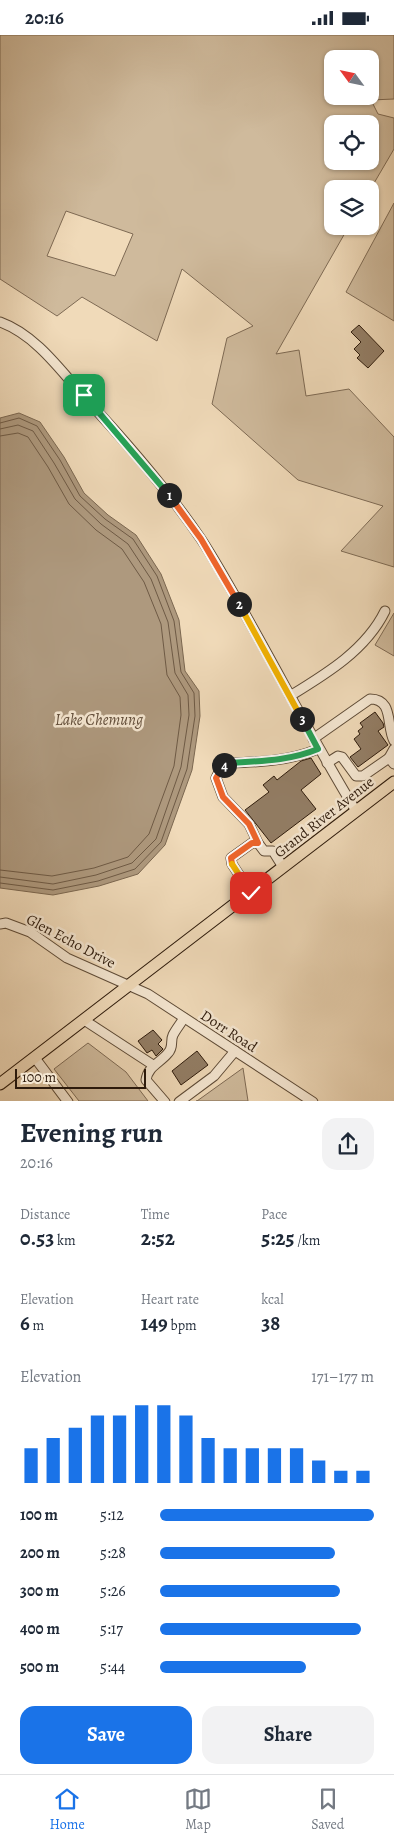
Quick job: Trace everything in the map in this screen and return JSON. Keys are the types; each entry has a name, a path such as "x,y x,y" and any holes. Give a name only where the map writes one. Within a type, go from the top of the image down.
{"main road":[{"name":"Grand River Avenue","path":"0,1084 394,782"}],"street":[{"path":"0,322 18,330 49,357 118,434 178,507 223,575 318,749 356,811"},
{"path":"290,696 317,679 361,645 378,625 385,611"},
{"path":"313,739 370,699 378,699 385,704 391,714 391,735 394,741"},
{"path":"284,867 273,851 264,851 249,824 223,797 216,778 222,767 229,763 293,758 318,749"},
{"path":"327,763 338,756 342,757 356,776 363,776 392,761 394,749"},
{"path":"251,893 232,863 231,858 252,843 258,843"},
{"name":"Glen Echo Drive","path":"0,924 6,923 30,932 67,958 129,986"},
{"name":"Dorr Road","path":"129,986 148,994 310,1101"},
{"path":"165,1101 146,1080 147,1074 153,1065 168,1053 173,1046 173,1035 184,1018"},
{"path":"84,1020 153,1065"},
{"path":"179,1101 214,1076 235,1051"},
{"path":"35,1057 68,1101"}],"shaded area":[{"path":"0,35 394,35 394,99 379,100 379,50 324,50 324,105 374,105 378,114 394,118 394,149 376,180 324,180 324,235 344,235 276,354 299,350 306,396 349,389 394,437 394,567 341,551 383,506 298,480 212,404 227,338 253,326 182,269 157,341 82,297 57,316 0,279","holes":["66,211 133,234 115,276 47,256"]},
{"path":"394,203 394,321 346,292 377,235 379,235 379,231"},
{"path":"394,613 394,656 375,645"},
{"path":"88,1043 126,1072 148,1101 79,1101 54,1069"},
{"path":"243,1068 248,1101 197,1101"}],"water":[{"name":"Lake Chemung","path":"19,413 40,422 64,457 84,493 108,515 136,535 161,574 179,620 185,671 199,691 200,716 192,770 165,845 138,874 99,886 53,895 0,888 0,418"}],"building":[{"path":"359,325 384,351 368,368 357,358 360,355 354,349 361,342 351,332"},
{"path":"375,712 384,727 378,731 388,745 358,767 350,757 361,749 354,739 360,734 358,731 363,727 360,723"},
{"path":"311,758 321,774 301,790 316,809 271,843 245,810 269,792 263,785 274,776 277,780 301,761"},
{"path":"153,1030 162,1040 158,1044 163,1049 156,1056 152,1050 147,1053 138,1041"},
{"path":"197,1051 208,1065 181,1085 172,1071"}],"route":[{"path":"84,395 151,473 201,539 223,575 318,749 293,758 229,763 222,767 216,778 223,797 249,824 258,843 252,843 231,858 232,863 251,893"}]}
